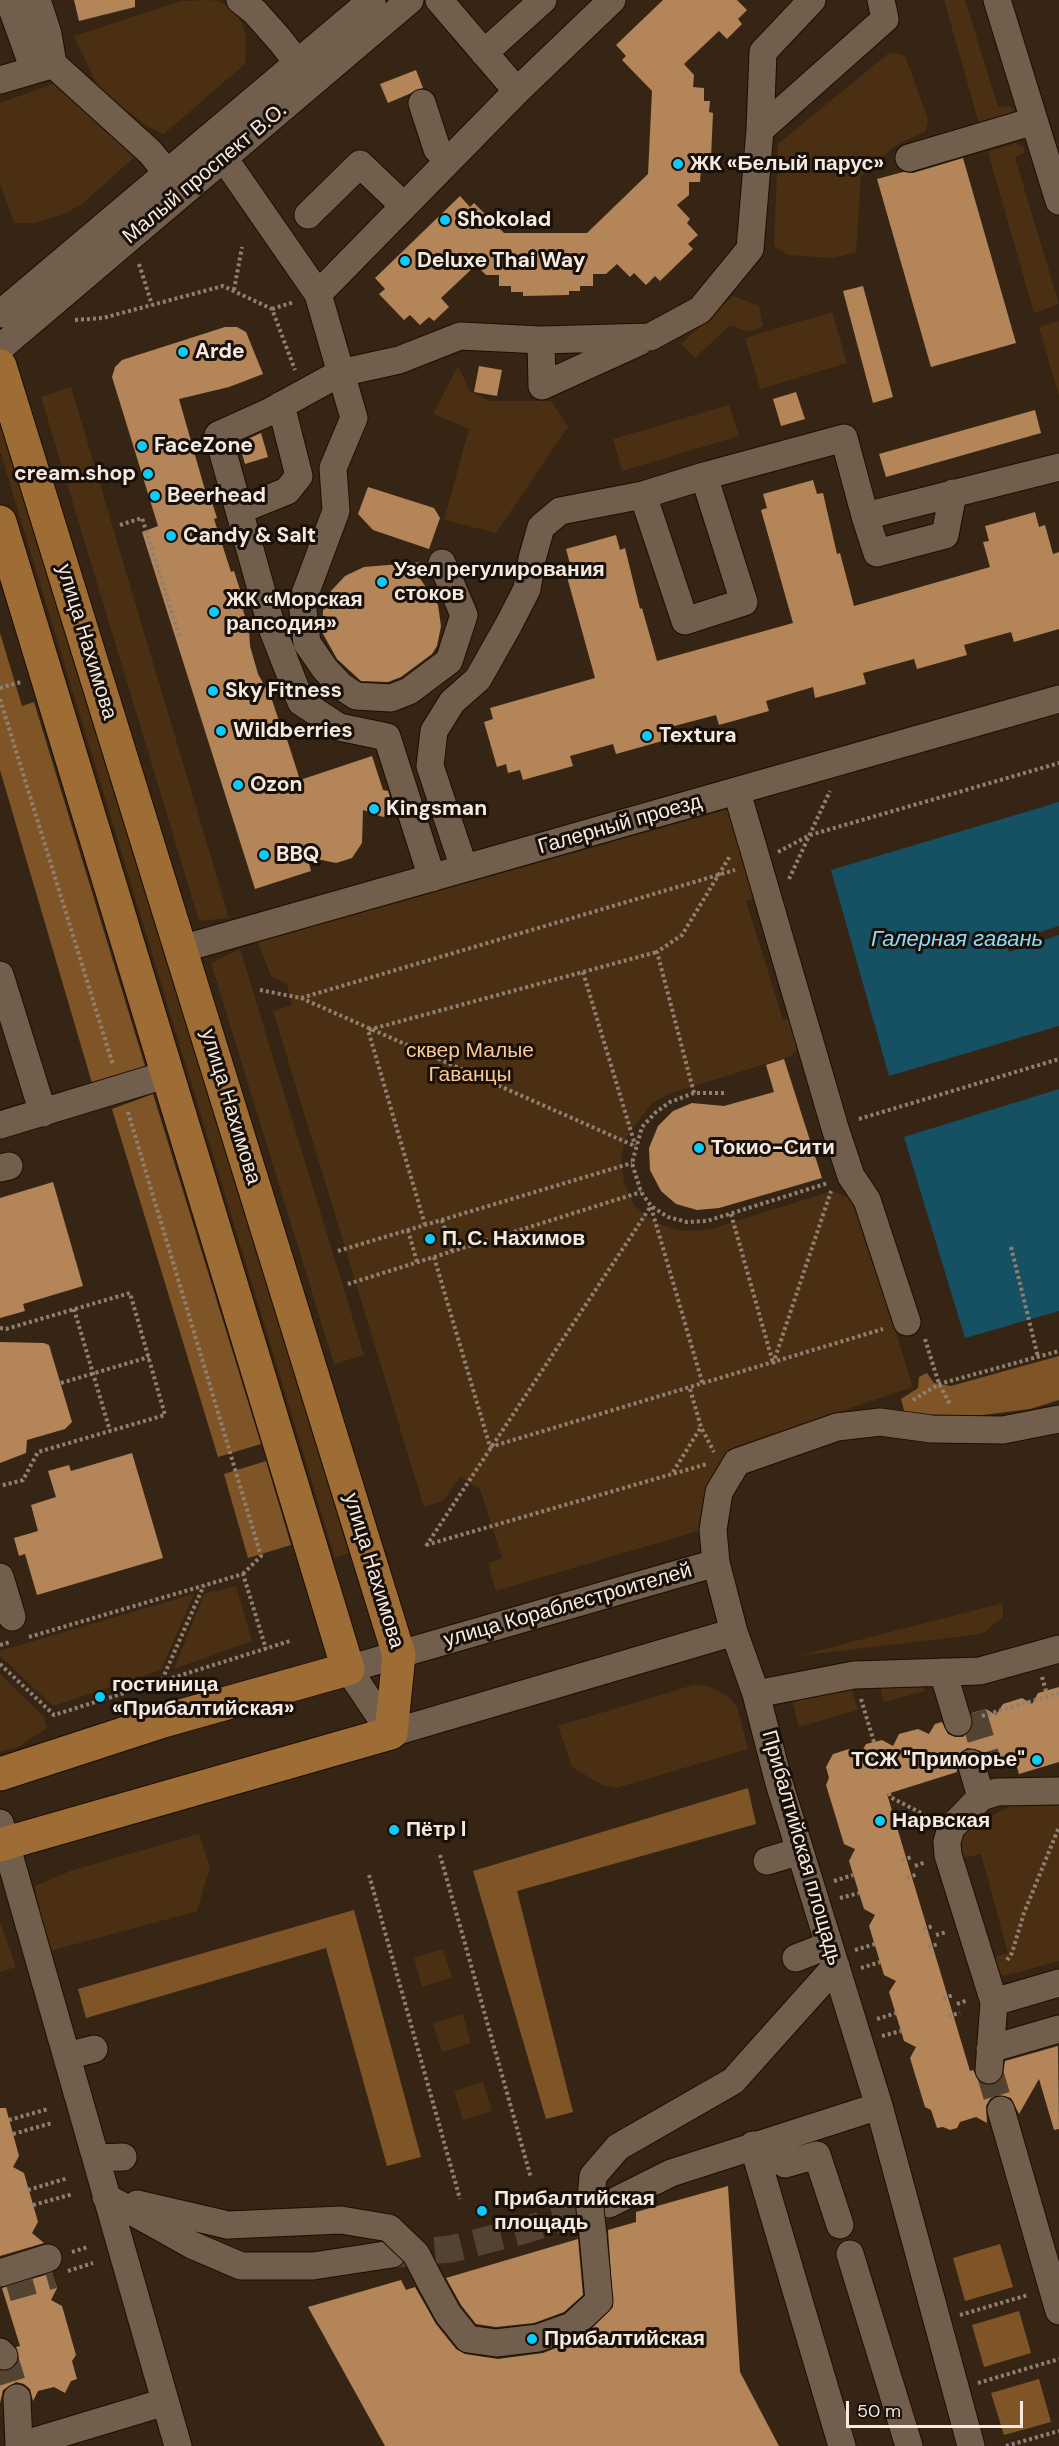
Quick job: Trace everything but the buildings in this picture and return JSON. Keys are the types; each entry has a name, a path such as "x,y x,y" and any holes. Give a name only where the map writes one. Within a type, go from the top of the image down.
{"main road":[{"name":"улица Нахимова","path":"0,366 399,1655 392,1732"},
{"path":"0,522 348,1669"},
{"name":"улица Кораблестроителей","path":"0,1774 163,1721 348,1669"},
{"path":"2,1838 392,1732"}],"street":[{"path":"9,0 43,67 150,152 168,174"},
{"path":"38,0 48,34 43,67"},
{"path":"240,0 255,12 306,73"},
{"name":"Малый проспект В.О.","path":"306,73 372,0"},
{"name":"Малый проспект В.О.","path":"0,348 217,148 306,73 410,0"},
{"path":"440,0 517,91"},
{"path":"484,53 543,0"},
{"path":"318,294 517,91 612,0"},
{"path":"542,340 542,386 650,337 700,310 750,249 760,130 763,52 812,0"},
{"path":"760,130 885,19 881,0"},
{"path":"997,0 1059,201"},
{"path":"0,80 43,67"},
{"path":"422,103 437,149 448,161"},
{"path":"909,159 1034,121"},
{"path":"217,148 318,294 354,418 333,468 336,512 302,602 306,644 341,686 356,696 391,698 409,691 449,661 464,615 442,563"},
{"name":"Малый проспект В.О.","path":"0,314 168,174 217,148"},
{"path":"308,214 360,164 404,207"},
{"path":"387,737 339,726 301,702 272,628 218,435 340,373 399,360 460,336 542,340 650,337"},
{"path":"240,510 287,491 299,476 281,405"},
{"path":"464,868 430,766 434,731 452,702 478,679 528,589 532,559 542,527 560,512 643,495 844,438 877,553 945,535 953,493"},
{"path":"865,516 1059,467"},
{"path":"643,495 685,621 744,603 704,476"},
{"path":"376,697 432,878"},
{"name":"Галерный проезд","path":"181,949 1059,699"},
{"path":"737,792 835,1128 851,1176 867,1200 907,1322"},
{"path":"0,975 43,1113"},
{"path":"0,1125 168,1074"},
{"path":"722,1469 837,1427 858,1423 880,1422 932,1429 1003,1430 1059,1419"},
{"name":"улица Кораблестроителей","path":"348,1669 716,1563 713,1530 722,1469"},
{"name":"Прибалтийская площадь","path":"716,1563 734,1632 756,1694 800,1851 841,1959 928,2296 971,2446"},
{"path":"0,1577 15,1632"},
{"path":"348,1669 392,1732 734,1632"},
{"path":"756,1694 854,1676 980,1671 1059,1648"},
{"path":"952,1672 969,1718"},
{"path":"980,1763 989,1794"},
{"path":"1059,1791 989,1794 951,1828 947,1842 948,1856 993,1998 990,2060 1059,2029"},
{"path":"2,1838 67,2056 178,2446"},
{"path":"767,1861 800,1851"},
{"path":"796,1958 841,1959"},
{"path":"106,2197 228,2225 341,2220 389,2228 416,2254 448,2314 468,2339 496,2343 538,2338 572,2326 598,2301 590,2209 593,2176 618,2147 733,2081 841,1959"},
{"path":"993,1998 1059,1983"},
{"path":"67,2056 94,2049"},
{"path":"609,2204 671,2173 879,2106"},
{"path":"1001,2110 1056,2300"},
{"path":"753,2145 785,2164 817,2155 840,2225"},
{"path":"753,2145 842,2446"},
{"path":"96,2158 123,2157"},
{"path":"106,2197 192,2245 241,2266 313,2266 393,2254"},
{"path":"171,2212 192,2245"},
{"path":"850,2254 909,2446"},
{"path":"2,2284 56,2265"},
{"path":"8,2401 19,2445 165,2402"}],"path":[{"path":"234,290 242,247"},
{"path":"139,264 152,305"},
{"path":"75,320 104,318 223,286 272,309 304,392"},
{"path":"120,525 142,518 180,638"},
{"path":"0,688 22,682"},
{"path":"0,699 121,1089 261,1556 243,1574 15,1632 0,1645"},
{"path":"301,998 720,875 757,863 810,835 1059,763"},
{"path":"785,888 832,788 821,791"},
{"path":"368,1030 657,952 682,935 720,875 747,826"},
{"path":"657,952 694,1094"},
{"path":"584,972 635,1146"},
{"path":"260,990 301,998 368,1030 635,1146"},
{"path":"368,1030 425,1225"},
{"path":"835,1128 1059,1059"},
{"path":"703,1385 651,1206 641,1192 632,1163 642,1127 655,1113 670,1102 694,1094 724,1093"},
{"path":"338,1251 632,1163"},
{"path":"651,1206 668,1217 687,1222 707,1221 835,1181 773,1364"},
{"path":"348,1284 641,1192"},
{"path":"651,1206 426,1545 673,1472 722,1469 701,1427 690,1389"},
{"path":"731,1214 773,1364"},
{"path":"442,1220 452,1251"},
{"path":"408,1230 417,1262"},
{"path":"1011,1247 1038,1357"},
{"path":"434,1257 490,1447"},
{"path":"0,1328 6,1329 130,1293 165,1415 38,1452 23,1480 0,1486"},
{"path":"74,1309 110,1431"},
{"path":"490,1447 690,1389 907,1322"},
{"path":"939,1384 1059,1351"},
{"path":"62,1383 149,1358"},
{"path":"673,1472 701,1427"},
{"path":"243,1574 266,1649"},
{"path":"162,1681 204,1585"},
{"path":"0,1665 54,1715 290,1641"},
{"path":"854,1676 874,1742"},
{"path":"969,1718 1059,1694"},
{"path":"889,1793 890,1797 951,1828"},
{"path":"993,1998 996,1976 1012,1953 1024,1914 1059,1827"},
{"path":"440,1855 531,2178"},
{"path":"902,1860 912,1857"},
{"path":"907,1878 918,1874"},
{"path":"369,1875 460,2199"},
{"path":"826,1884 854,1875"},
{"path":"832,1901 859,1893"},
{"path":"923,1929 933,1926"},
{"path":"841,1959 875,1944"},
{"path":"928,1947 939,1944"},
{"path":"841,1959 880,1962"},
{"path":"943,1998 954,1995"},
{"path":"867,2022 896,2013"},
{"path":"948,2016 960,2013"},
{"path":"872,2039 901,2031"},
{"path":"9,2120 48,2109"},
{"path":"13,2134 52,2123"},
{"path":"28,2190 68,2178"},
{"path":"33,2205 73,2194"},
{"path":"56,2265 93,2263"},
{"path":"954,2317 1056,2300"},
{"path":"974,2384 1059,2359"},
{"path":"1006,2446 1059,2430"}],"green space":[{"path":"944,0 965,0 998,107 1009,106 1013,109 1012,115 980,127"},
{"path":"181,1 219,1 232,9 242,23 246,37 245,64 164,134 147,126 99,89 74,36"},
{"path":"890,52 905,56 928,119 926,131 895,146 861,176 856,253 832,258 788,255 774,246 778,144"},
{"path":"58,82 138,154 81,205 59,216 35,223 14,223 0,183 0,103"},
{"path":"1016,143 1024,148 1024,153 1015,158 1059,304 1034,313 988,152"},
{"path":"733,296 759,306 763,326 749,332 730,325 695,358 681,344"},
{"path":"832,312 847,363 760,389 745,338"},
{"path":"1059,321 1059,396 1039,327"},
{"path":"458,366 470,391 490,401 551,401 568,427 496,533 444,520 469,429 433,414"},
{"path":"71,387 229,918 199,921 41,397"},
{"path":"729,405 739,436 622,471 613,439"},
{"path":"4,410 349,1553 335,1558 0,451 0,411"},
{"name":"сквер Малые Гаванцы","path":"726,810 734,814 760,896 746,901 783,1020 797,1016 801,1044 791,1056 668,1094 651,1104 625,1139 621,1160 624,1183 634,1205 649,1218 664,1226 684,1231 708,1230 832,1191 850,1198 856,1206 913,1387 734,1447 718,1469 701,1530 496,1591 488,1563 502,1558 480,1489 460,1477 443,1501 424,1507 273,1011 292,1005 287,984 271,976 258,942"},
{"path":"240,949 364,1355 334,1364 211,963"},
{"path":"236,1586 252,1641 174,1669 204,1594"},
{"path":"194,1594 161,1670 53,1706 0,1656 0,1651"},
{"path":"1003,1603 1003,1617 982,1634 797,1656"},
{"path":"0,1674 44,1717 47,1728 18,1747 0,1752"},
{"path":"921,1683 925,1691 884,1702 880,1687"},
{"path":"693,1685 709,1686 730,1698 737,1707 748,1749 616,1788 602,1785 572,1767 558,1726"},
{"path":"851,1687 858,1710 799,1727 791,1696"},
{"path":"1040,1798 1059,1801 1059,1961 996,1976 986,1959 1008,1953 981,1854 958,1859 959,1834 1008,1807"},
{"path":"199,1834 210,1867 197,1911 50,1951 36,1905 35,1886 70,1871"},
{"path":"0,1922 16,1967 0,1972"},
{"path":"443,1949 452,1978 422,1987 414,1958"},
{"path":"463,2014 471,2043 442,2052 433,2023"},
{"path":"483,2082 492,2111 463,2120 454,2091"}],"shaded area":[{"path":"0,633 22,706 34,702 145,1066 92,1083 0,770"},
{"path":"153,1094 261,1444 218,1457 112,1109"},
{"path":"1059,1356 1059,1400 1030,1409 967,1417 905,1414 901,1399 918,1388 919,1377 927,1373 934,1383 951,1386"},
{"path":"266,1461 291,1545 248,1558 224,1474"},
{"path":"748,1788 756,1824 517,1891 573,2112 546,2119 473,1871"},
{"path":"354,1910 421,2157 387,2166 326,1948 86,2018 78,1989"},
{"path":"1000,2244 1013,2287 965,2301 953,2258"},
{"path":"1019,2311 1031,2353 984,2367 972,2325"},
{"path":"1039,2379 1051,2422 1004,2435 991,2393"}],"water":[{"name":"Галерная гавань","path":"1059,802 1059,1026 889,1076 831,870"},
{"path":"1059,1089 1059,1311 965,1338 904,1137"}],"pier":[{"path":"1059,926 1059,935 1009,952 1007,943"}],"tunnel":[{"path":"973,1713 988,1763"},
{"path":"989,2070 1001,2110"},
{"path":"394,2254 451,2249 518,2232 609,2204"},
{"path":"7,2288 53,2275"},
{"path":"4,2356 17,2398"}],"place":[{"name":"ЖК «Белый парус»","path":"678,164"},
{"name":"Shokolad","path":"445,220"},
{"name":"Deluxe Thai Way","path":"405,261"},
{"name":"Arde","path":"183,352"},
{"name":"FaceZone","path":"142,446"},
{"name":"cream.shop","path":"148,474"},
{"name":"Beerhead","path":"155,496"},
{"name":"Candy & Salt","path":"171,536"},
{"name":"Узел регулирования стоков","path":"382,582"},
{"name":"ЖК «Морская рапсодия»","path":"214,612"},
{"name":"Sky Fitness","path":"213,691"},
{"name":"Wildberries","path":"221,731"},
{"name":"Textura","path":"647,736"},
{"name":"Ozon","path":"238,785"},
{"name":"Kingsman","path":"374,809"},
{"name":"BBQ","path":"264,855"},
{"name":"Токио-Сити","path":"699,1148"},
{"name":"П. С. Нахимов","path":"430,1239"},
{"name":"гостиница «Прибалтийская»","path":"100,1697"},
{"name":"ТСЖ \"Приморье\"","path":"1037,1760"},
{"name":"Нарвская","path":"880,1821"},
{"name":"Пётр I","path":"394,1830"},
{"name":"Прибалтийская площадь","path":"482,2211"},
{"name":"Прибалтийская","path":"532,2339"}]}
